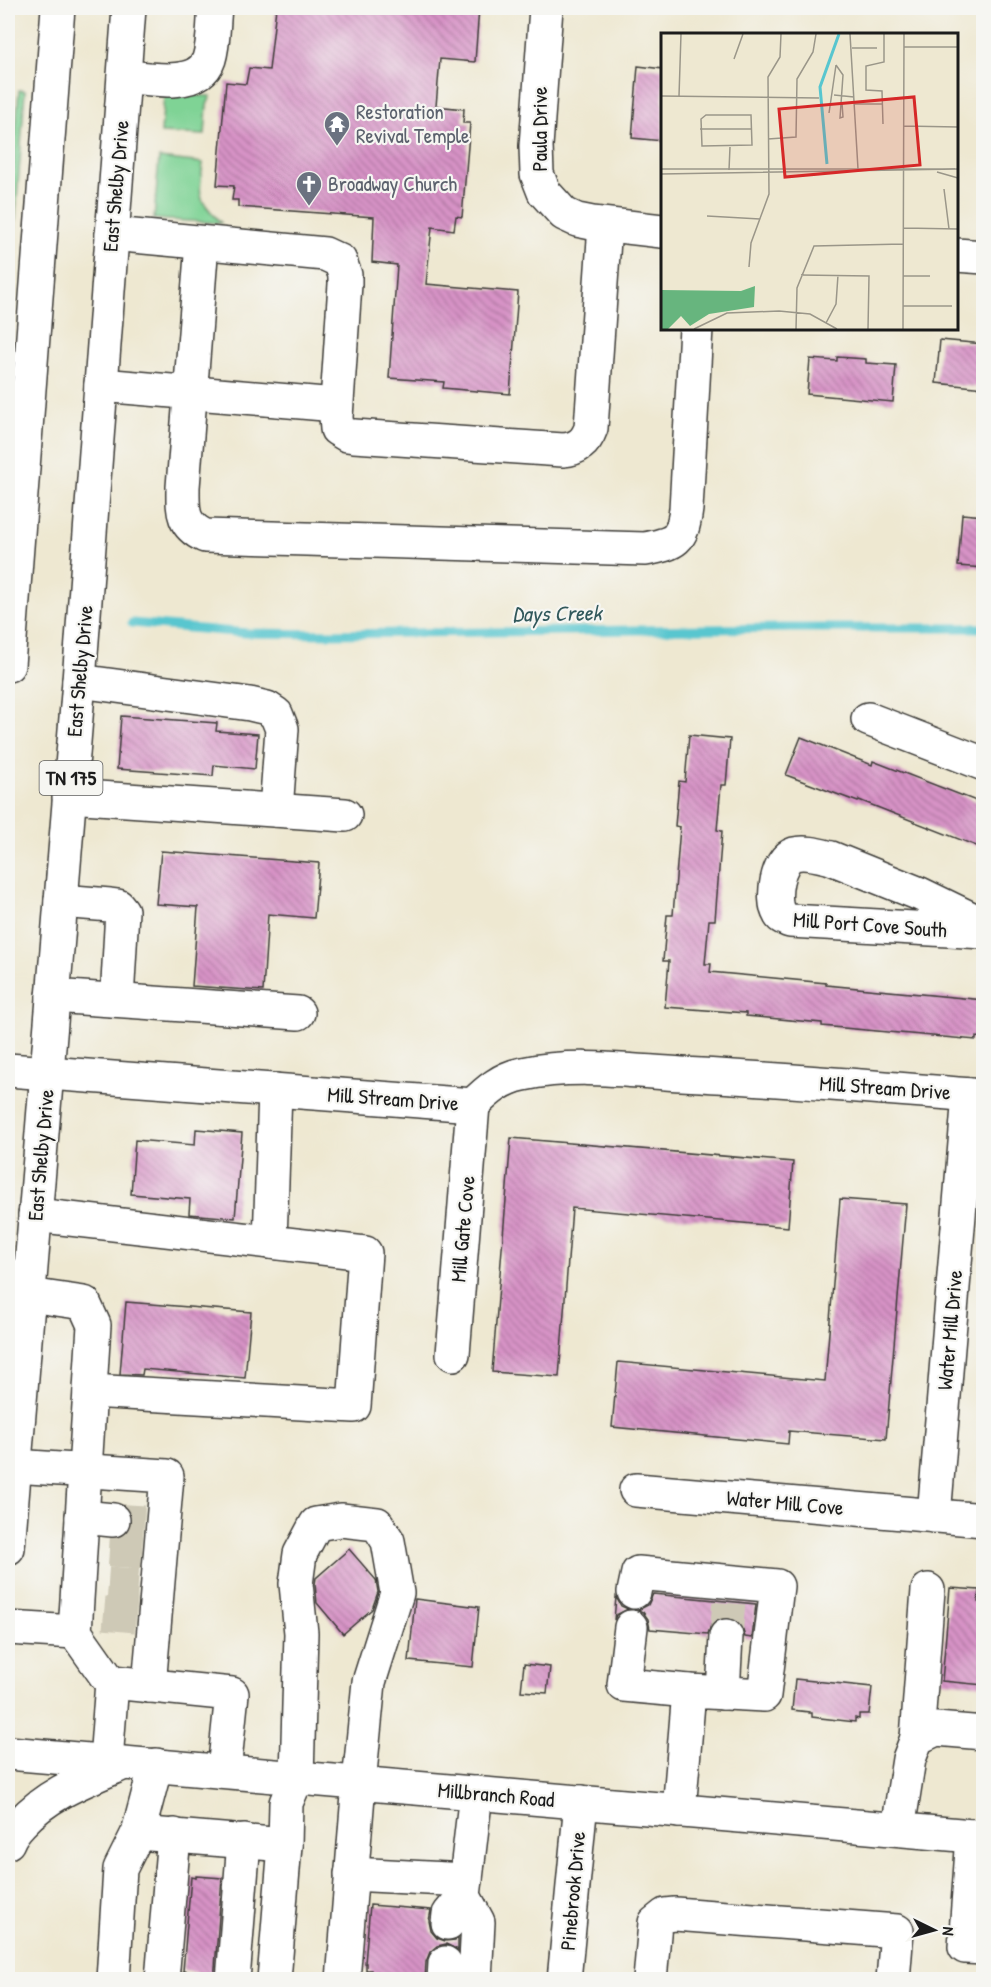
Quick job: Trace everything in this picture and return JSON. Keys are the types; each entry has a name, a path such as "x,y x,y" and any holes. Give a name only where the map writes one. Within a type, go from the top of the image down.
{"main road":[{"path":"8,665 58,8"},
{"name":"East Shelby Drive","path":"8,1548 79,681 129,8"},
{"path":"124,76 161,80 194,76 203,70 211,51 215,8"},
{"name":"Paula Drive","path":"546,8 536,119 537,174 544,192 564,214 577,220 661,231"},
{"path":"112,234 325,254 340,261 345,275 345,284 336,405 337,429 347,435 555,450 578,447 588,436 591,428 605,225"},
{"path":"202,243 183,508 186,522 194,531 205,536 645,549 665,545 678,538 684,526 696,330"},
{"path":"958,255 984,257"},
{"path":"101,385 336,405"},
{"path":"79,681 267,708 276,714 282,729 276,810"},
{"path":"868,719 984,764"},
{"path":"69,796 345,815"},
{"name":"Mill Port Cove South","path":"984,925 920,894 817,854 793,854 783,862 779,872 777,908 783,918 790,921 984,932"},
{"path":"60,901 118,906 122,911 117,1000"},
{"path":"53,996 298,1013"},
{"name":"Mill Stream Drive","path":"8,1070 473,1105 488,1089 504,1080 521,1074 571,1069 723,1076 976,1095"},
{"path":"270,1242 275,1090"},
{"name":"Water Mill Drive","path":"934,1516 976,1095"},
{"name":"Mill Gate Cove","path":"453,1354 473,1105"},
{"path":"35,1215 365,1253 354,1406 90,1391"},
{"path":"29,1295 84,1303 94,1325 86,1471 124,1536 114,1603 149,1686"},
{"path":"15,1466 167,1476 124,1536 106,1676 112,1682 129,1763 138,1833 120,1869 113,1980"},
{"name":"Water Mill Cove","path":"636,1490 934,1516"},
{"path":"934,1516 984,1520"},
{"path":"274,1980 285,1845 286,1803 297,1777 301,1633 296,1584 300,1554 316,1524 341,1520 377,1524 388,1541 397,1593 369,1682 358,1783 343,1980"},
{"path":"631,1627 624,1685 764,1695 777,1586 730,1591 638,1573 634,1592"},
{"path":"898,1829 909,1759 917,1738 928,1590"},
{"path":"8,1629 114,1603"},
{"path":"723,1693 726,1636"},
{"path":"112,1682 232,1694 224,1771"},
{"path":"679,1810 689,1691"},
{"path":"917,1738 936,1729 984,1732"},
{"name":"Millbranch Road","path":"8,1753 978,1836"},
{"path":"8,1842 10,1835 34,1809 63,1789 129,1763"},
{"path":"448,1923 449,1914 465,1888 476,1793"},
{"name":"Pinebrook Drive","path":"564,1980 581,1802"},
{"path":"138,1833 285,1845"},
{"path":"163,1979 174,1836"},
{"path":"978,1836 965,1947 984,1948"},
{"path":"233,1980 244,1841"},
{"path":"351,1874 465,1888"},
{"path":"465,1888 478,1922 474,1980"},
{"path":"650,1980 655,1923 665,1915 675,1914 897,1931 893,1980"}],"green space":[{"path":"19,90 25,91 14,239 8,238"},
{"path":"164,95 211,96 207,105 205,135 161,133"},
{"path":"159,158 203,163 201,196 203,202 221,223 154,219"}],"building":[{"path":"276,8 479,8 475,62 440,59 436,106 464,109 463,123 470,123 462,217 456,216 454,230 432,227 426,284 518,292 510,394 443,388 444,382 389,378 397,265 372,262 374,217 238,207 238,200 232,200 234,186 217,185 226,82 246,84 249,68 269,70"},
{"path":"638,66 661,69 661,141 632,138"},
{"path":"940,340 984,344 984,388 936,383"},
{"path":"837,357 866,359 866,363 896,365 893,402 807,394 810,359 837,361"},
{"path":"962,514 984,516 984,568 958,566"},
{"path":"121,716 217,723 216,731 258,734 255,769 214,765 213,776 117,769"},
{"path":"689,735 730,739 726,785 721,785 717,830 722,831 715,920 709,920 705,964 711,964 710,972 984,1000 984,1038 976,1037 976,1040 822,1026 822,1023 746,1016 746,1013 665,1007 669,961 663,961 667,915 673,915 680,827 675,826 679,781 685,782"},
{"path":"801,737 872,765 873,761 984,804 984,849 859,800 858,802 786,775"},
{"path":"161,851 319,863 314,918 268,914 263,991 192,986 198,907 156,904"},
{"path":"196,1129 242,1133 235,1218 189,1214 190,1199 131,1194 135,1140 195,1145"},
{"path":"511,1138 793,1162 788,1227 572,1208 559,1377 492,1372"},
{"path":"840,1199 906,1204 886,1439 789,1431 788,1444 612,1427 618,1362 825,1381"},
{"path":"126,1302 251,1312 245,1378 143,1369 142,1375 120,1374"},
{"path":"349,1549 376,1580 378,1592 372,1609 343,1634 317,1603 315,1584 316,1578"},
{"path":"950,1588 979,1590 978,1602 984,1602 984,1685 942,1681"},
{"path":"653,1594 756,1604 752,1638 745,1637 737,1621 728,1617 717,1620 711,1625 708,1634 650,1629 648,1619 643,1612 638,1610 648,1605"},
{"path":"616,1597 621,1606 628,1609 616,1615 614,1620"},
{"path":"415,1599 479,1607 473,1667 409,1661"},
{"path":"524,1664 550,1667 547,1693 521,1691"},
{"path":"795,1679 872,1687 869,1714 859,1714 859,1719 855,1718 855,1722 812,1717 812,1713 792,1710"},
{"path":"196,1876 222,1878 214,1980 198,1980 199,1973 183,1971 191,1877 196,1878"},
{"path":"370,1905 431,1910 429,1921 431,1931 437,1938 445,1941 458,1938 458,1950 446,1944 437,1946 430,1952 426,1962 425,1980 370,1980 371,1970 366,1970 365,1963"}],"waterway":[{"name":"Days Creek","path":"132,623 246,633 330,634 785,628 984,628"}],"tunnel":[{"path":"113,1520 144,1522"},
{"path":"109,1550 142,1552"},
{"path":"108,1583 138,1585"},
{"path":"726,1636 729,1601"},
{"path":"104,1613 136,1616"}],"place":[{"name":"Restoration Revival Temple","path":"337,147"},
{"name":"Broadway Church","path":"309,207"}]}
